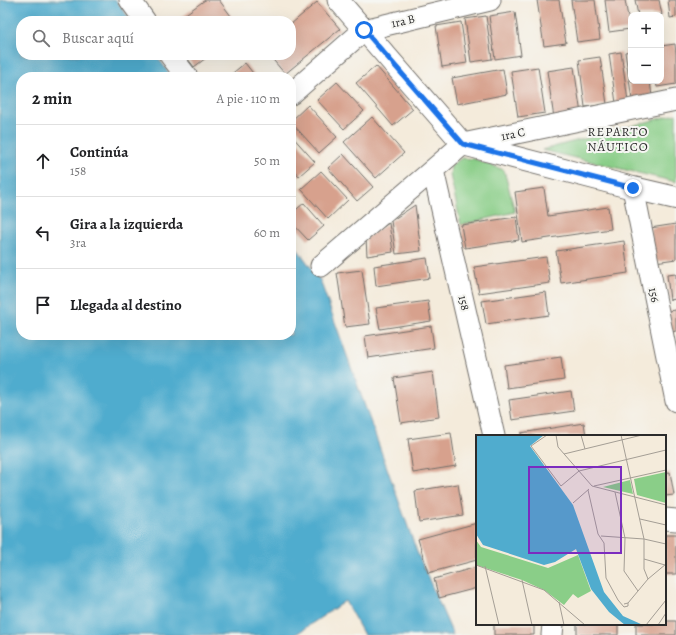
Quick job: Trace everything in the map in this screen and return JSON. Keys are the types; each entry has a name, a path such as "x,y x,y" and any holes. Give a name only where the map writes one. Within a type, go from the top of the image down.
{"street":[{"path":"130,0 141,16"},
{"path":"338,0 463,144 676,198"},
{"name":"1ra B","path":"296,90 364,30 490,0"},
{"path":"174,60 183,72"},
{"name":"1ra C","path":"321,266 463,144 676,100"},
{"name":"158","path":"433,170 494,435"},
{"name":"156","path":"633,188 676,401"},
{"path":"666,519 676,520"},
{"path":"552,635 553,625"}],"green space":[{"path":"676,114 676,182 542,150"},
{"path":"462,158 475,159 504,170 515,212 461,225 450,175 451,165"}],"water":[{"path":"0,0 116,0 127,16 16,16 16,60 160,60 168,72 16,72 16,340 296,340 296,247 320,280 417,552 453,635 364,635 345,601 295,635 0,635"}],"building":[{"path":"205,0 219,0 231,16 183,16"},
{"path":"537,0 559,0 566,43 544,46"},
{"path":"571,0 595,0 600,39 577,42"},
{"path":"605,0 625,0 628,17 628,29 609,32"},
{"path":"635,0 659,0 661,12 637,12"},
{"path":"668,0 676,0 676,17 670,18"},
{"path":"317,2 340,29 287,72 283,72 273,60 296,60 296,20"},
{"path":"515,12 521,55 495,59 489,16"},
{"path":"486,16 492,59 471,62 465,19"},
{"path":"461,22 467,63 442,67 436,26"},
{"path":"675,44 676,84 657,87 656,84 664,84 664,46"},
{"path":"621,52 628,101 616,103 609,54"},
{"path":"625,52 628,52 628,73"},
{"path":"600,57 607,104 585,107 579,60"},
{"path":"189,60 203,60 194,67"},
{"path":"245,63 252,72 234,72"},
{"path":"376,66 413,109 393,126 356,83"},
{"path":"538,67 545,113 518,117 511,71"},
{"path":"574,67 581,114 554,118 547,71"},
{"path":"503,69 507,94 457,104 452,78"},
{"path":"337,82 364,111 344,129 317,100"},
{"path":"630,84 650,84 652,97 632,100"},
{"path":"308,105 337,137 319,153 296,128 296,116"},
{"path":"372,117 404,153 376,178 344,142"},
{"path":"296,141 315,162 299,176 296,173"},
{"path":"343,154 373,187 357,201 328,168"},
{"path":"321,171 348,200 328,219 301,189"},
{"path":"544,188 548,216 608,207 611,229 522,242 515,192"},
{"path":"304,203 324,226 308,240 296,227 296,210"},
{"path":"415,205 421,251 396,254 391,221"},
{"path":"516,217 519,240 465,248 461,225"},
{"path":"389,223 393,252 367,256 366,238"},
{"path":"676,224 676,259 655,262 650,228"},
{"path":"624,241 628,273 561,283 556,251"},
{"path":"546,257 550,283 479,293 474,267"},
{"path":"427,258 430,278 376,286 374,266"},
{"path":"362,270 370,324 345,327 337,273"},
{"path":"676,274 676,299 670,300 667,275"},
{"path":"546,292 549,315 486,324 482,301"},
{"path":"428,301 431,321 380,329 376,308"},
{"path":"676,310 676,331 671,332 668,311"},
{"path":"431,326 434,348 368,358 365,336"},
{"path":"561,357 564,380 507,388 504,365"},
{"path":"433,372 439,417 401,423 394,378"},
{"path":"571,391 574,411 512,420 509,400"},
{"path":"584,423 586,435 521,435 521,433"},
{"path":"451,433 456,466 413,473 408,439"},
{"path":"670,472 674,495 666,496 666,473"},
{"path":"458,484 463,515 419,522 415,491"},
{"path":"476,523 476,560 428,573 418,539"},
{"path":"666,535 676,535 676,574 666,574"},
{"path":"476,567 476,588 439,598 434,579"},
{"path":"666,621 676,621 676,635 636,635 636,625 666,625"},
{"path":"494,625 534,625 534,635 494,635"},
{"path":"577,625 618,625 618,635 577,635"}],"district":[{"name":"REPARTO NÁUTICO","path":"618,138"}],"route":[{"path":"364,30 463,144 633,188"}]}
